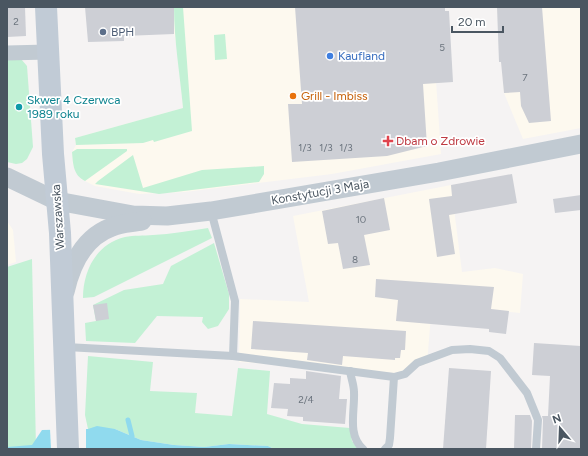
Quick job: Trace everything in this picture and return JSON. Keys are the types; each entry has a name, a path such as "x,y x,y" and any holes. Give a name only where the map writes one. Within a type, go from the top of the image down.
{"main road":[{"name":"Warszawska","path":"46,7 53,154 63,301 68,438"}],"street":[{"path":"7,53 48,52"},
{"name":"Konstytucji 3 Maja","path":"7,177 57,201 133,215 167,216 212,210 439,172 581,144"},
{"path":"63,301 68,277 74,261 90,240 112,227 167,216"}],"lane":[{"path":"212,210 235,301 233,356"},
{"path":"65,347 233,356 394,377 405,374 417,363 452,350 470,349 489,351 500,358 527,393 538,420 536,449"},
{"path":"350,371 354,391 353,434 357,444 363,449"},
{"path":"385,449 389,445 390,438 394,377"}],"shaded area":[{"path":"174,7 431,7 441,154 332,174 185,192 139,194 95,186 81,179 73,165 72,152 76,145 75,138 183,108 178,51 174,34"},
{"path":"497,7 581,7 581,128 523,139 504,93"},
{"path":"451,185 462,272 495,268 523,274 520,313 432,303 427,364 394,373 239,362 240,299 309,302 293,216"},
{"path":"7,221 13,230 16,262 7,265"}],"green space":[{"path":"174,7 183,7 192,131 154,142 153,140 143,143 76,145 75,138 183,108 176,45"},
{"path":"225,34 227,59 215,60 214,35"},
{"name":"Skwer 4 Czerwca 1989 roku","path":"21,59 27,66 33,147 27,159 22,163 16,164 7,162 7,60"},
{"path":"77,149 127,149 127,151 85,181 78,176 73,165 72,152"},
{"path":"133,155 143,188 202,170 264,166 264,174 259,182 159,194 95,184"},
{"path":"208,228 212,238 94,297 83,298 85,278 93,260 106,246 128,236 167,234"},
{"path":"214,243 229,294 229,309 218,326 208,329 202,322 203,317 157,316 135,343 86,341 85,323 96,321 93,305 124,290 163,284 171,266"},
{"path":"32,259 36,449 7,449 7,267"},
{"path":"88,356 153,362 150,391 197,393 195,413 232,416 238,368 270,371 267,414 302,424 350,428 352,441 358,449 274,449 268,446 229,444 204,447 174,445 141,440 115,429 88,429 85,415"}],"water":[{"path":"97,426 115,429 141,440 174,445 204,447 229,444 268,446 274,449 7,449 7,447 32,445 42,430 88,429"}],"pier":[{"path":"86,428 86,449 51,449 50,429"}],"building":[{"path":"7,7 25,7 26,36 7,37"},
{"path":"85,7 174,7 174,34 124,36 124,41 88,42"},
{"path":"295,7 445,7 445,11 449,11 453,82 423,84 427,146 387,156 292,162 288,104 302,104"},
{"path":"497,7 542,7 551,121 529,123 521,106 520,92 504,93 501,62 499,62"},
{"path":"512,174 517,203 449,215 455,254 437,257 429,199 452,196 451,185"},
{"path":"581,195 581,210 555,213 553,199"},
{"path":"384,198 390,230 364,235 370,265 343,269 338,243 328,244 322,211"},
{"path":"376,279 494,287 491,309 509,311 506,334 489,332 489,329 396,321 398,300 375,297"},
{"path":"107,303 109,319 96,321 93,305"},
{"path":"253,321 406,331 405,350 401,350 400,358 395,358 395,360 343,356 342,365 307,360 308,353 251,349"},
{"path":"534,343 581,346 581,449 542,449 542,416 548,416 550,376 532,375"},
{"path":"449,368 491,371 486,449 443,449"},
{"path":"306,371 341,376 339,399 347,399 345,424 303,421 303,417 287,416 288,409 271,408 274,383 290,384 290,378 306,379"},
{"path":"515,415 530,415 532,421 531,449 514,449"}],"waterway":[{"path":"128,420 132,436"}],"place":[{"name":"BPH","path":"103,32"},
{"name":"Kaufland","path":"330,56"},
{"name":"Grill - Imbiss","path":"293,96"},
{"name":"Skwer 4 Czerwca 1989 roku","path":"19,107"},
{"name":"Dbam o Zdrowie","path":"388,141"}]}
